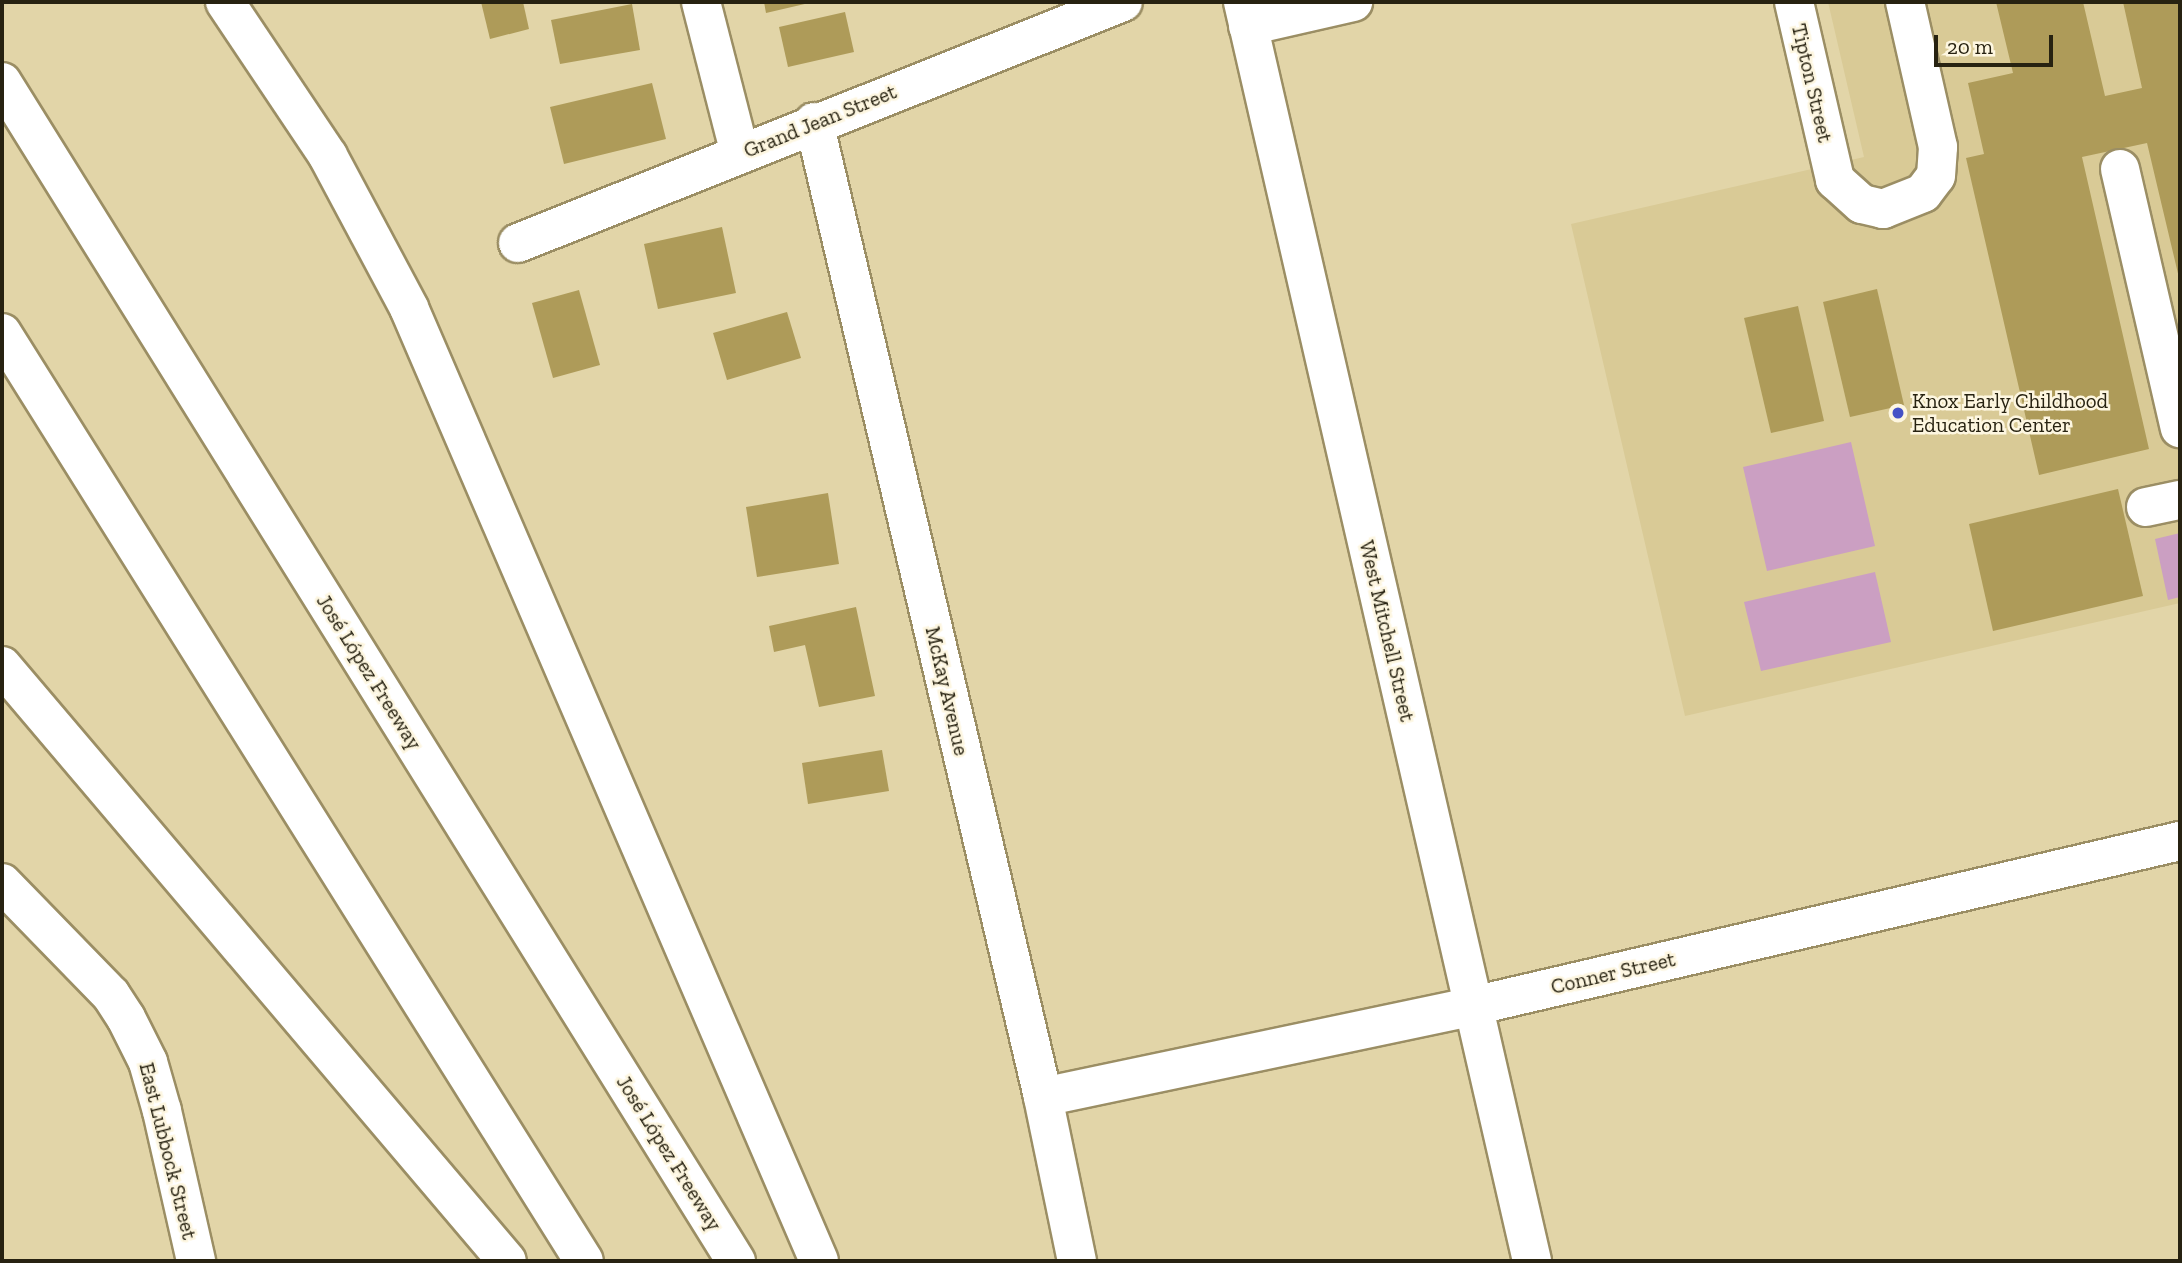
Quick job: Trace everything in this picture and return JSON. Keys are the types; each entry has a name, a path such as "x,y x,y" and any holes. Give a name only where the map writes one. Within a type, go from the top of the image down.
{"main road":[{"path":"701,2 740,154"},
{"name":"Grand Jean Street","path":"518,243 814,122 1124,2"},
{"path":"1245,14 1353,2"},
{"name":"Tipton Street","path":"1794,2 1830,164 1845,193 1862,204 1883,209 1923,193 1936,176 1938,147 1905,2"},
{"path":"228,5 328,156 409,307 819,1261"},
{"name":"West Mitchell Street","path":"1245,14 1532,1261"},
{"name":"José López Freeway","path":"2,82 736,1261"},
{"name":"McKay Avenue","path":"814,122 1043,1097 1077,1261"},
{"path":"2120,169 2180,428"},
{"path":"2,334 584,1261"},
{"path":"2,666 507,1261"},
{"name":"Conner Street","path":"1043,1097 1473,1006 2180,841"},
{"name":"East Lubbock Street","path":"2,883 111,995 126,1018 148,1062 196,1261"}],"shaded area":[{"name":"Knox Early Childhood Education Center","path":"1828,2 2180,2 2180,603 1685,716 1571,224 1864,157"},
{"path":"1851,442 1875,546 1767,571 1743,467"},
{"path":"2180,533 2180,597 2168,600 2155,539"},
{"path":"1875,572 1891,642 1761,671 1744,602"}],"building":[{"path":"481,2 523,2 529,29 490,39"},
{"path":"764,2 809,2 809,3 766,13"},
{"path":"1996,2 2083,2 2105,96 2142,88 2123,2 2180,2 2180,282 2147,143 2082,157 2149,449 2039,475 1966,158 1984,154 1968,83 2013,73"},
{"path":"632,4 640,50 560,64 551,20"},
{"path":"845,12 854,52 788,67 779,27"},
{"path":"652,83 666,139 564,164 550,107"},
{"path":"722,227 736,293 658,309 644,244"},
{"path":"1877,289 1904,405 1850,417 1823,302"},
{"path":"579,290 600,365 553,378 532,303"},
{"path":"1798,306 1824,421 1771,433 1744,318"},
{"path":"787,312 801,358 727,380 713,333"},
{"path":"2118,489 2143,596 1993,631 1969,524"},
{"path":"828,493 839,564 757,577 746,507"},
{"path":"856,607 875,696 819,707 805,645 774,652 769,626"},
{"path":"882,750 889,791 808,804 802,763"}],"place":[{"name":"Knox Early Childhood Education Center","path":"1898,413"}]}
